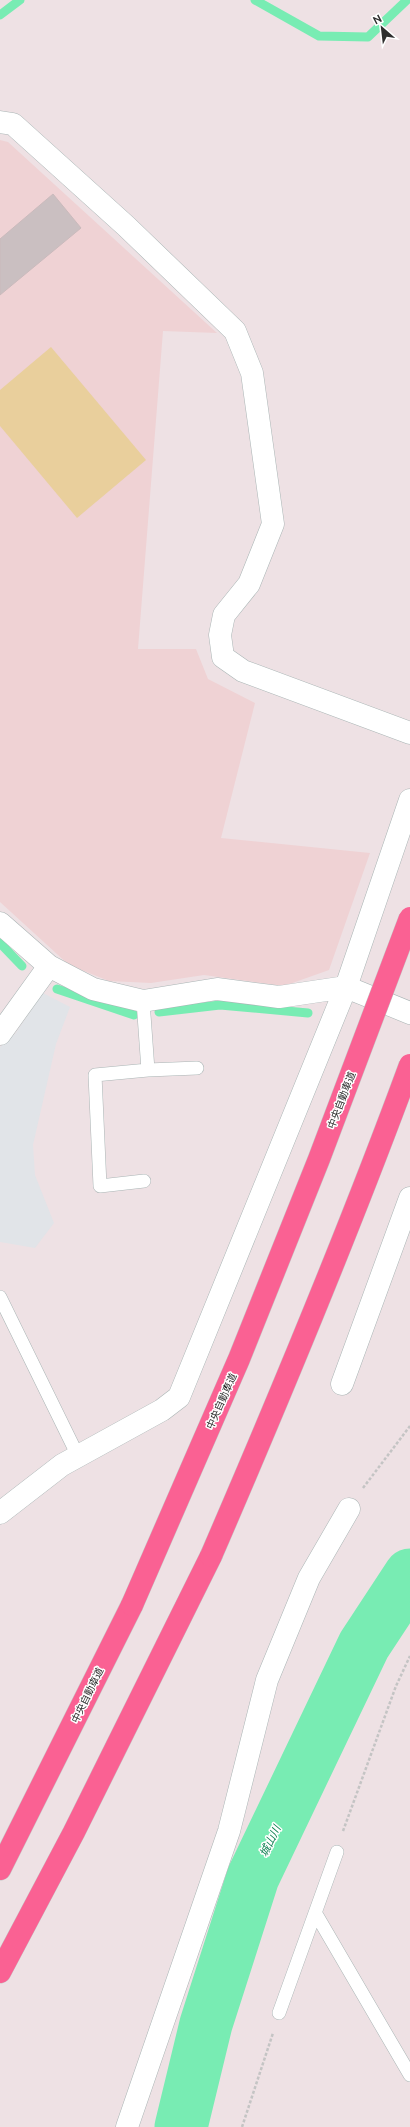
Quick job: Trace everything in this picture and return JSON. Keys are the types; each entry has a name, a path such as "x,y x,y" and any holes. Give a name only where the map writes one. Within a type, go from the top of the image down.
{"highway":[{"name":"中央自動車道","path":"0,1869 132,1605 240,1359 319,1159 410,918"},
{"path":"0,1972 74,1832 211,1556 288,1378 369,1176 410,1065"}],"street":[{"path":"0,122 13,124 126,226 235,331 252,373 273,524 249,584 224,615 220,635 223,657 242,671 410,733"},
{"path":"0,1513 62,1465 162,1410 179,1397 346,987 410,800"},
{"path":"0,923 49,966 93,989 143,1000 217,989 279,997 346,987 410,1013"},
{"path":"0,1034 49,966"},
{"path":"342,1384 410,1198"},
{"path":"127,2127 229,1831 268,1680 309,1578 349,1509"}],"lane":[{"path":"143,1000 148,1070"},
{"path":"144,1181 100,1186 96,1074 197,1068"},
{"path":"0,1297 78,1456"},
{"path":"279,2013 316,1914 337,1852"},
{"path":"316,1914 408,2066"}],"path":[{"path":"349,1509 410,1426"},
{"path":"337,1852 396,1686 410,1656"},
{"path":"242,2127 279,2013"}],"shaded area":[{"path":"0,140 8,142 217,333 163,331 138,649 196,649 208,679 255,703 221,838 370,853 329,970 284,986 204,975 151,983 109,981 69,965 0,902"},
{"path":"51,347 146,460 77,518 0,426 0,390"},
{"path":"43,993 70,1007 56,1044 33,1145 35,1175 54,1223 35,1248 0,1242 0,1047 15,1034"}],"building":[{"path":"53,194 81,228 0,295 0,239"}],"waterway":[{"path":"0,15 20,0"},
{"path":"255,0 319,36 368,37 407,0"},
{"path":"0,943 22,966"},
{"path":"57,989 134,1015"},
{"path":"159,1012 220,1005 308,1013"},
{"name":"城山川","path":"181,2127 206,2024 253,1877 364,1645 410,1575"}]}
